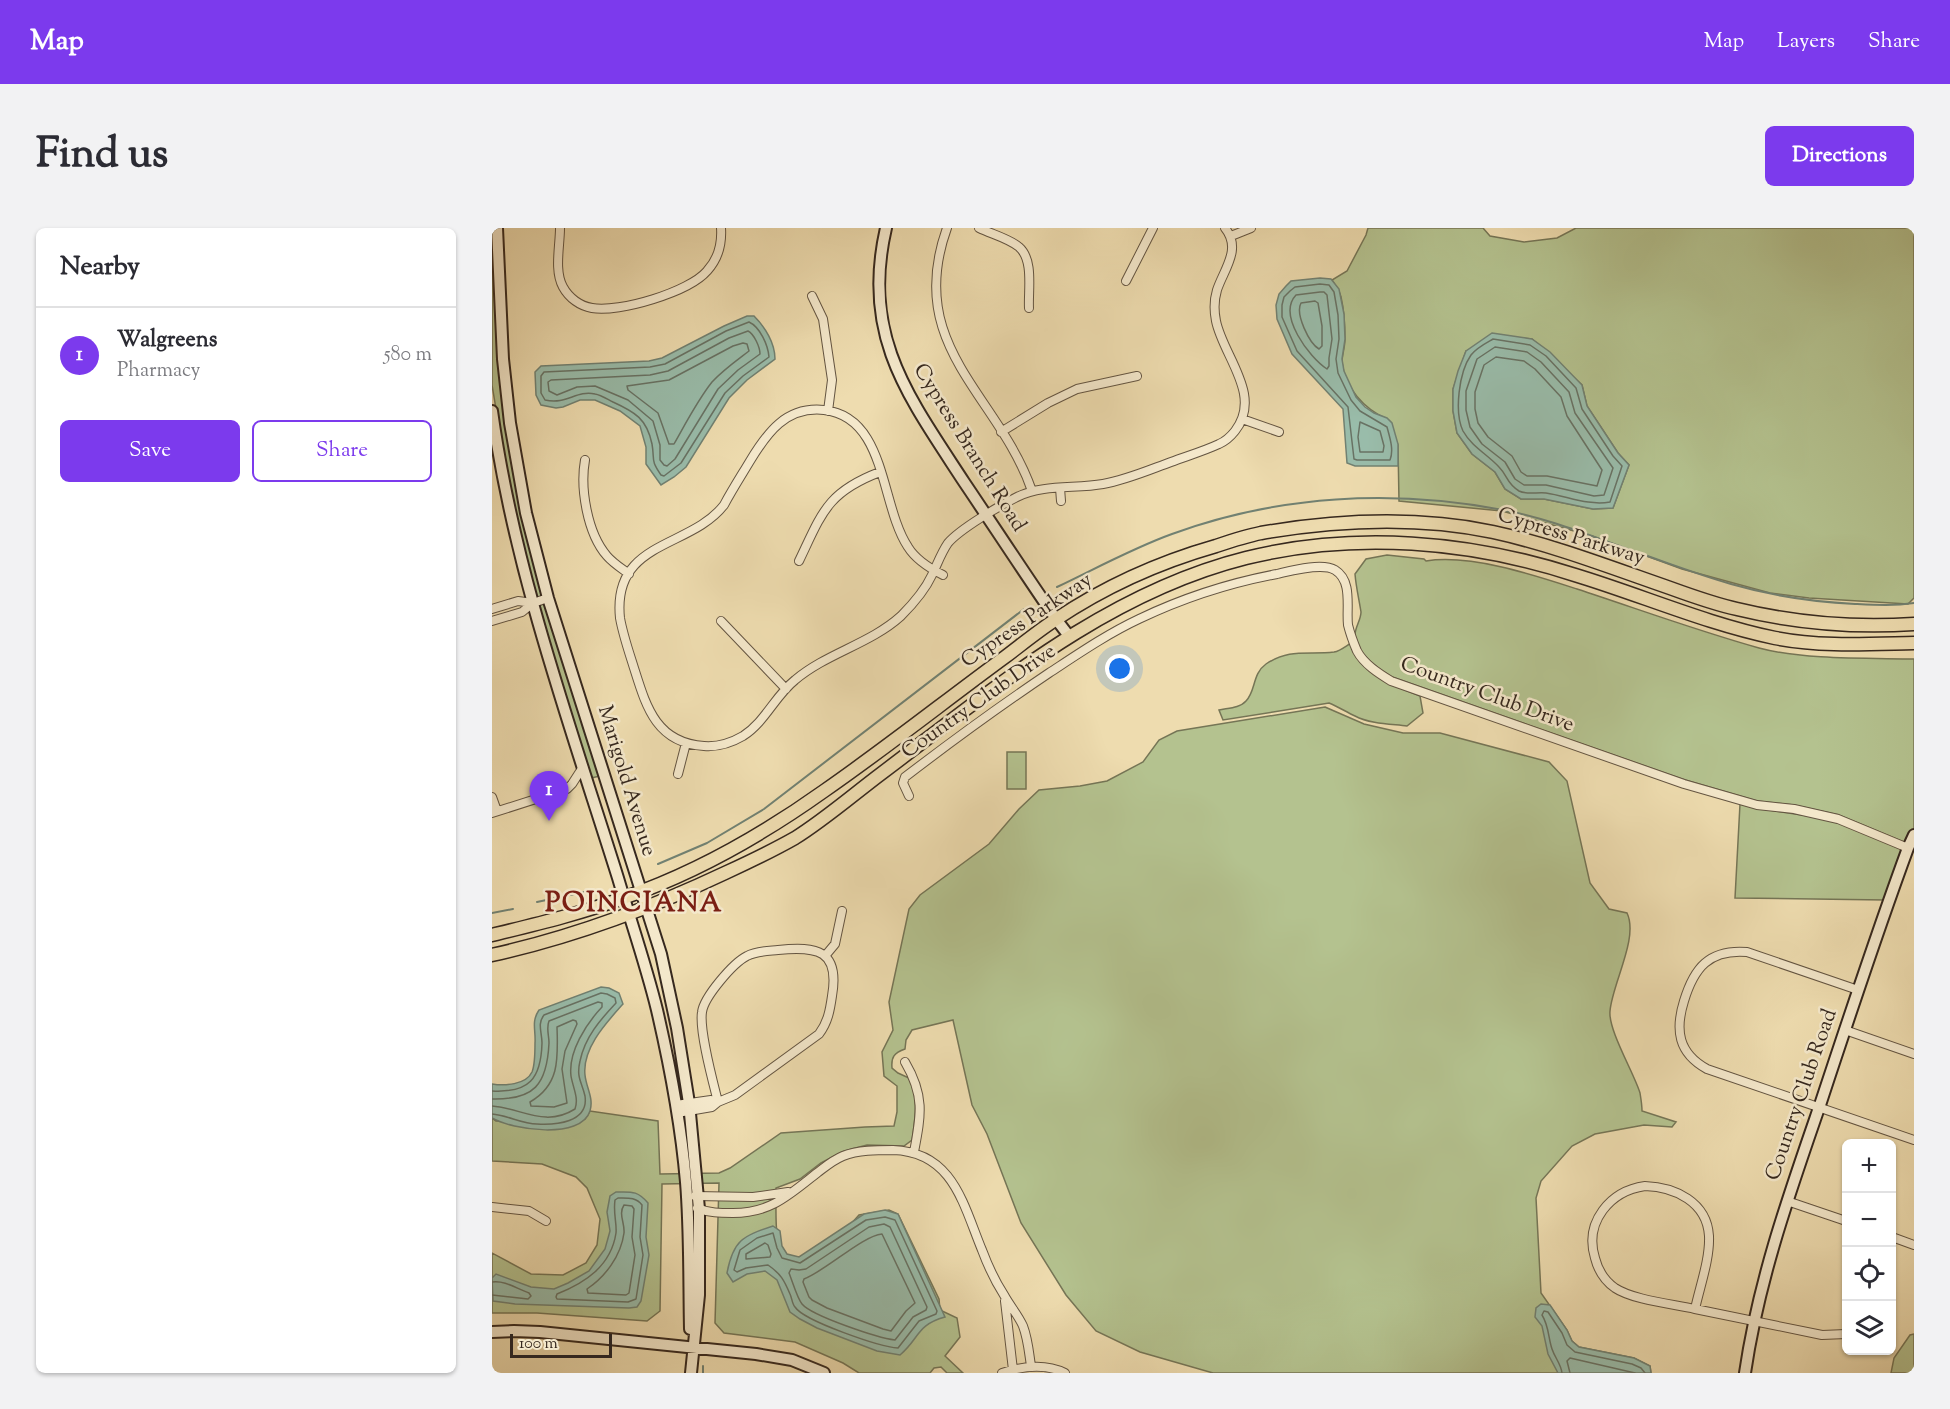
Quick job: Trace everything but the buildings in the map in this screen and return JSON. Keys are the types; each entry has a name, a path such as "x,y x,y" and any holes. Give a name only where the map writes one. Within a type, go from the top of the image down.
{"main road":[{"name":"Marigold Avenue","path":"497,228 502,359 510,423 526,513 548,598 661,954 671,996 690,1107 690,1331 693,1347"},
{"name":"Cypress Branch Road","path":"886,228 880,265 879,293 892,360 917,410 1056,619 1070,636"},
{"name":"Marigold Avenue","path":"492,411 511,517 533,603 657,1010 677,1109 690,1199 699,1209 699,1295 691,1373"},
{"name":"Cypress Parkway","path":"492,935 624,898 726,851 777,822 824,791 1056,619 1110,588 1154,568 1198,551 1256,534 1319,525 1382,522 1439,524 1492,532 1548,546 1734,609 1779,618 1875,627 1914,624"},
{"name":"Cypress Parkway","path":"492,955 552,940 629,914 698,886 797,836 1000,684 1070,636 1126,603 1191,575 1247,558 1345,543 1458,546 1515,558 1573,574 1733,627 1778,638 1842,645 1914,643"},
{"name":"Country Club Road","path":"1745,1373 1764,1275 1787,1201 1858,990 1914,835"},
{"path":"492,1332 524,1331 775,1356 801,1363 824,1373"}],"street":[{"path":"560,228 559,272 562,286 576,302 599,309 657,298 695,281 715,260 720,246 721,228"},
{"path":"947,228 940,253 937,282 943,328 959,366 1024,468 1032,491"},
{"path":"979,228 1014,244 1024,254 1028,266 1029,308"},
{"path":"1126,281 1153,228"},
{"path":"943,575 934,571 914,555 904,540 871,444 862,430 846,418 828,411 802,411 784,419 763,440 723,505 715,514 700,525 651,551 639,561 629,574 620,599 620,618 645,704 651,715 672,736 686,743 716,746 738,739 757,724 786,688 815,666 865,640 891,623 912,604 934,571 949,542 962,531 1016,498 1032,491 1103,484 1216,446 1229,437 1242,419 1245,403 1244,390 1218,327 1215,313 1217,291 1231,259 1230,236 1225,228"},
{"path":"1230,236 1251,228"},
{"path":"812,296 823,319 832,380 828,411"},
{"path":"1001,432 1048,403 1077,389 1137,376"},
{"path":"1242,419 1279,432"},
{"path":"585,460 583,489 594,533 606,555 629,574"},
{"path":"799,561 818,522 834,499 843,490 880,472"},
{"path":"1060,489 1061,501"},
{"name":"Country Club Drive","path":"909,796 903,783 905,777 999,707 1079,653 1137,620 1186,598 1244,580 1303,568 1334,569 1341,575 1347,592 1348,626 1358,653 1375,671 1390,681 1684,784 1756,805 1794,809 1838,819 1908,848"},
{"path":"492,621 522,612 533,603 548,598"},
{"path":"492,609 518,601 533,603"},
{"path":"721,621 786,688"},
{"path":"1070,636 1079,653"},
{"path":"678,774 686,743"},
{"path":"492,797 494,812 567,789 584,767"},
{"path":"825,956 835,944 842,911"},
{"path":"677,1109 712,1107 735,1095 819,1034 827,1020 835,980 832,966 825,956 806,949 785,949 751,954 738,962 708,997 702,1009 702,1023 718,1102"},
{"path":"1858,990 1747,952 1722,953 1704,962 1694,975 1679,1018 1679,1032 1683,1045 1695,1062 1713,1072 1914,1140"},
{"path":"1845,1030 1914,1054"},
{"path":"905,1062 916,1080 920,1107 914,1152"},
{"path":"699,1209 706,1213 746,1213 760,1210 772,1205 832,1162 852,1153 883,1150 914,1152 926,1157 942,1168 960,1195 987,1263 1022,1325 1027,1339 1030,1366"},
{"path":"1695,1309 1709,1238 1705,1220 1699,1209 1685,1197 1654,1186 1637,1187 1615,1197 1599,1215 1592,1237 1597,1265 1612,1286 1626,1294 1695,1309 1822,1335 1842,1334"},
{"path":"690,1199 753,1197 792,1191"},
{"path":"1787,1201 1842,1220"},
{"path":"492,1207 529,1211 546,1221"},
{"path":"1896,1238 1914,1245"},
{"path":"1004,1296 1013,1370"},
{"path":"1002,1373 1030,1366 1049,1367 1065,1373"}],"green space":[{"path":"492,228 499,359 544,596 535,598 514,516 492,385"},
{"path":"1368,228 1483,228 1490,236 1524,242 1557,238 1576,228 1914,228 1914,598 1908,604 1809,598 1770,593 1682,569 1592,536 1502,511 1399,501 1398,445 1387,419 1371,410 1351,389 1342,362 1345,339 1344,313 1339,290 1332,280 1347,271","holes":["1520,338 1532,339 1582,385 1587,406 1618,453 1629,465 1613,508 1593,509 1544,499 1521,499 1505,489 1495,472 1472,454 1457,433 1453,411 1453,389 1466,351"]},
{"path":"1387,555 1426,561 1463,560 1502,567 1560,583 1713,634 1777,652 1836,658 1914,659 1914,828 1906,843 1839,815 1794,805 1757,801 1682,779 1392,677 1374,665 1364,654 1355,635 1361,612 1355,574 1366,559"},
{"path":"546,603 600,776 591,778 538,606"},
{"path":"1351,643 1363,663 1379,677 1420,696 1423,713 1407,726 1387,724 1361,719 1329,703 1223,720 1219,710 1237,706 1246,701 1258,673 1266,664 1291,654 1341,650"},
{"path":"1325,707 1364,724 1403,733 1440,733 1549,762 1567,781 1590,883 1609,909 1627,913 1630,923 1630,935 1610,1011 1613,1029 1640,1093 1642,1111 1676,1122 1672,1127 1644,1125 1595,1134 1572,1146 1541,1181 1536,1198 1541,1293 1572,1341 1579,1347 1634,1358 1650,1366 1651,1373 1213,1373 1140,1352 1096,1331 1066,1295 1021,1223 987,1134 972,1105 953,1020 912,1030 906,1040 905,1049 893,1058 892,1068 909,1078 914,1093 912,1140 904,1146 867,1145 844,1151 821,1163 800,1179 776,1188 776,1221 780,1254 795,1259 814,1251 843,1233 859,1215 889,1210 898,1214 939,1299 940,1310 957,1318 960,1337 945,1356 963,1373 947,1373 941,1367 934,1368 930,1373 859,1373 843,1363 795,1342 724,1333 715,1323 719,1183 662,1184 660,1311 647,1321 537,1313 492,1313 492,1253 531,1274 563,1275 586,1263 597,1245 600,1219 587,1188 576,1177 542,1164 492,1161 492,1118 496,1121 585,1119 590,1111 658,1121 660,1174 719,1173 781,1133 894,1126 897,1112 897,1086 884,1076 882,1052 893,1030 889,1002 909,909 920,895 989,844 1039,790 1107,781 1143,762 1159,740 1177,731"},
{"path":"1007,752 1026,752 1026,789 1007,789"},
{"path":"1740,804 1837,822 1903,850 1885,900 1735,898"},
{"path":"1914,1334 1914,1373 1891,1373 1894,1358 1910,1335"}],"water":[{"path":"1331,279 1339,289 1344,314 1345,339 1342,359 1344,371 1356,397 1365,407 1392,423 1398,444 1398,466 1355,466 1347,463 1343,409 1292,354 1277,319 1276,305 1279,294 1291,281"},
{"path":"747,316 754,316 765,330 771,341 775,359 747,380 729,398 686,467 661,485 646,464 646,447 640,426 620,411 595,400 580,400 556,408 541,405 536,395 535,372 541,366 649,361 662,358"},
{"path":"1492,333 1532,339 1550,352 1582,385 1587,406 1618,453 1629,465 1613,508 1593,509 1544,499 1521,499 1505,489 1495,472 1472,454 1457,433 1453,411 1453,389 1458,371 1466,351"},
{"path":"601,987 619,993 623,1004 597,1036 587,1055 585,1075 591,1106 584,1120 574,1126 545,1130 514,1126 492,1118 492,1084 508,1085 520,1082 532,1072 535,1053 534,1022 539,1010"},
{"path":"616,1192 637,1194 648,1203 646,1237 649,1255 641,1301 637,1307 515,1304 493,1301 492,1278 496,1274 531,1287 554,1289 589,1271 605,1249 610,1231 607,1212 610,1196"},
{"path":"885,1210 898,1214 945,1317 923,1328 900,1355 877,1351 800,1319 790,1312 777,1280 765,1271 747,1274 733,1282 727,1273 736,1247 754,1233 773,1226 780,1231 782,1246 787,1254 799,1257 864,1214"},
{"path":"1541,1304 1550,1305 1572,1341 1579,1347 1634,1358 1650,1366 1651,1373 1558,1373 1548,1354 1542,1326 1535,1317 1536,1308"}],"waterway":[{"path":"1057,587 1143,546 1212,521 1294,504 1378,498 1462,503 1520,513 1570,528 1707,577 1776,595 1855,604 1914,603"},
{"path":"658,864 707,843 764,809 1024,609"},
{"path":"537,902 584,892"},
{"path":"492,913 513,909"},
{"path":"703,1366 703,1373"}],"place":[{"name":"Walgreens","path":"549,821"}],"district":[{"name":"POINCIANA","path":"634,904"}]}
